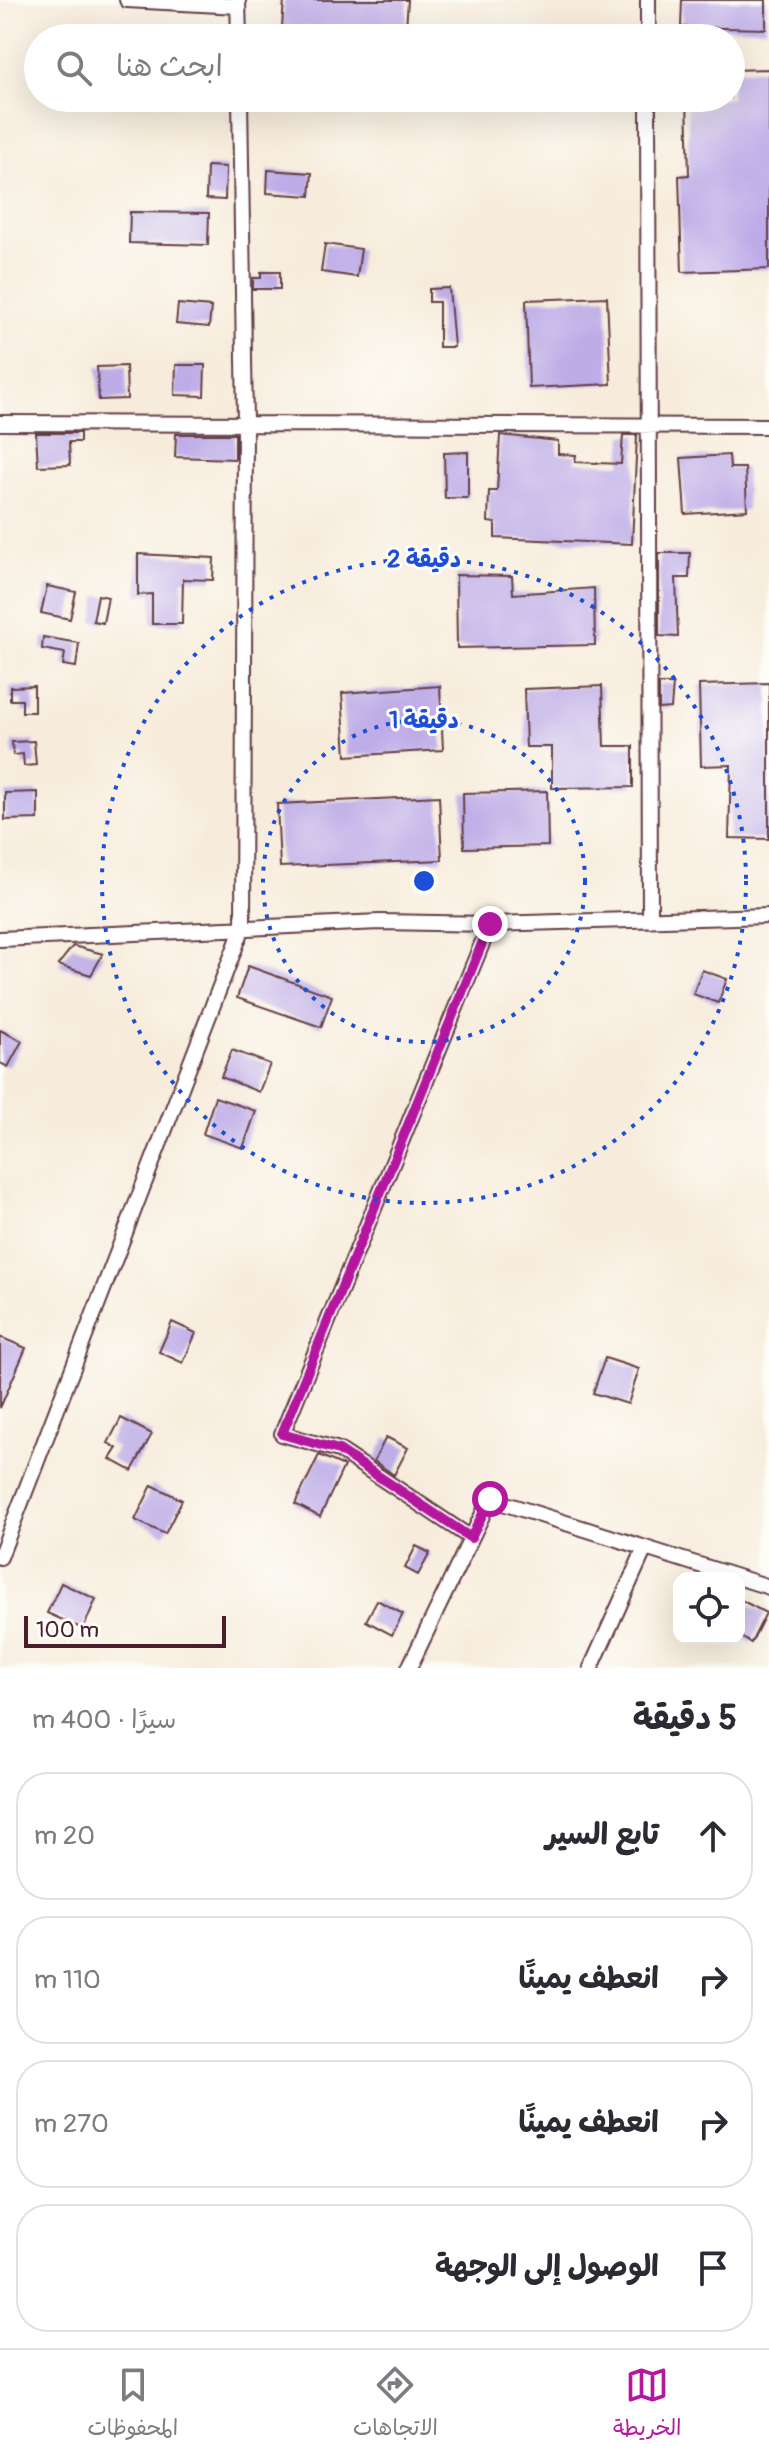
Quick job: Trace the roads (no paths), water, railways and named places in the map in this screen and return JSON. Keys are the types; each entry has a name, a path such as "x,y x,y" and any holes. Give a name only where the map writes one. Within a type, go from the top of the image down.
{"street":[{"path":"127,0 238,3 239,24"},
{"path":"648,0 648,24"},
{"path":"0,1557 243,927 245,423 240,112"},
{"path":"648,112 646,424 650,920"},
{"path":"0,423 769,426"},
{"path":"0,939 380,922 490,924 769,916"},
{"path":"471,1538 339,1450 282,1434 490,924"},
{"path":"409,1668 490,1499 769,1587"},
{"path":"591,1668 645,1548"}]}
